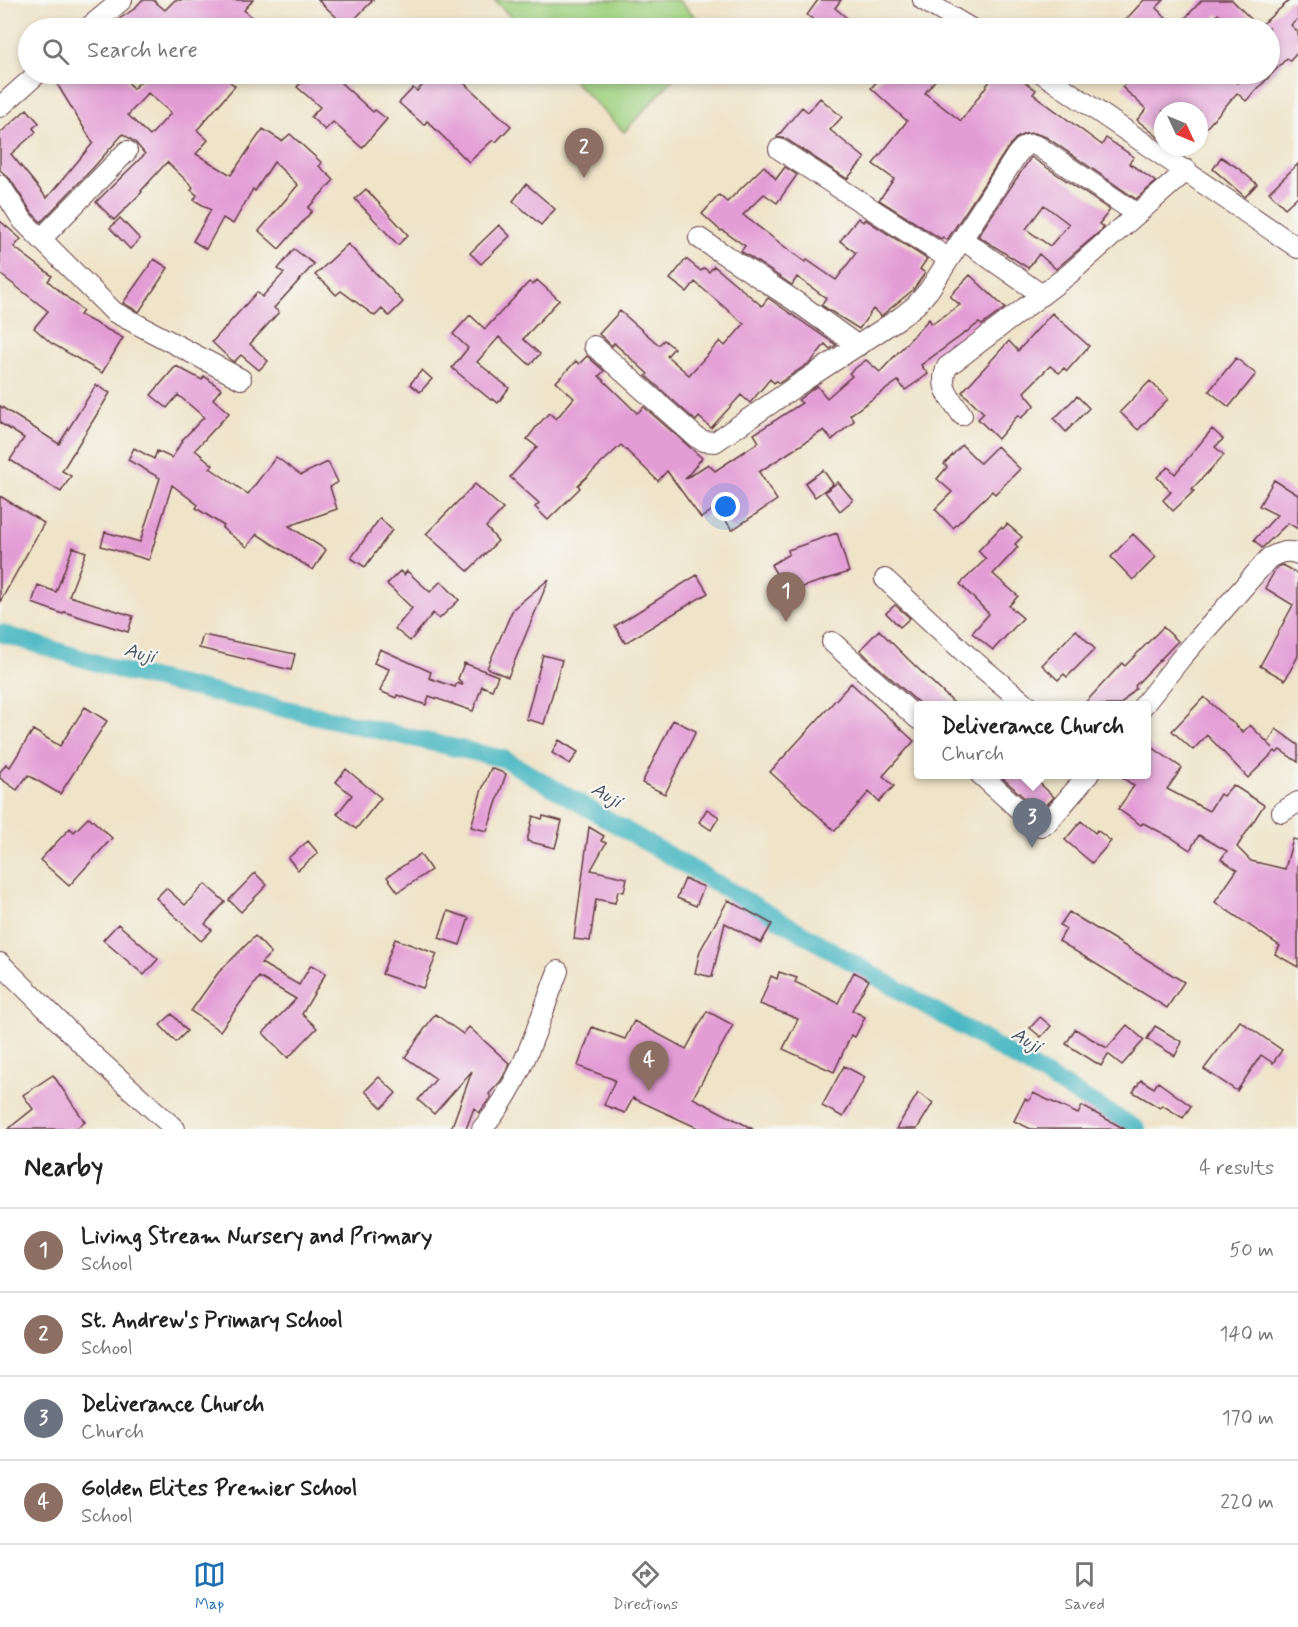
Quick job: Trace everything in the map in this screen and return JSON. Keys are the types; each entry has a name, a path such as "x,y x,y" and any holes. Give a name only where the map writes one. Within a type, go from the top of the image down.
{"street":[{"path":"100,18 122,0"},
{"path":"923,0 953,18"},
{"path":"0,107 26,84"},
{"path":"1058,84 1298,248"},
{"path":"594,346 696,437 710,443 720,440 916,305 929,290 1025,144 1032,143 1137,214"},
{"path":"779,149 949,259"},
{"path":"40,239 127,151"},
{"path":"962,415 944,387 944,374 947,367 1042,295 1187,170"},
{"path":"0,185 23,221 114,312 241,379"},
{"path":"699,238 804,307 858,346"},
{"path":"962,238 1042,295"},
{"path":"1146,701 1269,558 1281,552 1291,551 1298,554"},
{"path":"885,579 968,656 1023,701"},
{"path":"832,642 914,715"},
{"path":"986,779 1040,826 1047,822 1085,779"},
{"path":"0,963 94,1056 175,1129"},
{"path":"482,1129 518,1077 558,971"}],"green space":[{"path":"494,0 678,0 697,18 512,18"},
{"path":"577,84 669,84 624,132"}],"building":[{"path":"142,0 153,0 165,10 175,0 253,0 244,10 253,18 121,18"},
{"path":"318,0 373,0 356,18 337,18"},
{"path":"818,0 841,0 835,8 847,18 811,18 807,15"},
{"path":"1144,0 1164,0 1156,8 1166,18 1127,18"},
{"path":"1202,0 1232,0 1250,18 1222,18 1218,14 1214,18 1185,18"},
{"path":"1290,0 1298,0 1298,19 1291,25 1298,32 1298,52 1290,61 1287,58 1280,65 1280,18 1269,18"},
{"path":"57,84 130,84 133,89 138,84 233,84 235,86 197,130 208,140 196,154 231,175 263,129 282,141 290,134 322,163 319,166 334,180 308,208 312,211 279,249 259,231 298,185 274,162 255,191 253,189 233,224 223,218 206,249 193,241 211,210 194,200 197,195 191,190 193,187 167,162 114,220 96,202 145,154 135,142 123,134 41,222 32,213 10,179 0,170 0,133 27,109 39,123 33,128 36,132 11,154 47,198 93,143","holes":["148,93 171,113 150,136 128,115"]},
{"path":"300,84 342,84 373,112 375,110 387,119 362,148 333,122 325,130 311,117 320,107 297,87"},
{"path":"424,84 465,84 511,126 496,142 493,140 469,162 427,121 424,125 399,103 413,88 417,91"},
{"path":"875,84 932,84 925,93 961,121 988,84 1027,84 1036,90 1033,94 1102,145 1106,138 1134,157 1129,163 1156,182 1136,199 1046,137 1034,133 1024,134 1015,139 1007,149 947,240 943,237 941,239 879,200 894,179 873,164 907,121 871,88"},
{"path":"1125,84 1262,84 1246,101 1237,93 1208,126 1208,102 1154,102 1154,134 1137,120 1146,109 1122,87"},
{"path":"820,98 842,117 830,130 865,158 847,179 786,139 777,137 802,107 808,112"},
{"path":"1031,157 1110,210 1099,224 1104,228 1056,269 1039,254 1028,268 978,236","holes":["1044,205 1069,224 1050,246 1026,229"]},
{"path":"1221,157 1257,184 1245,197 1213,169"},
{"path":"1298,164 1298,196 1285,208 1269,192"},
{"path":"764,166 776,179 785,167 797,175 777,203 764,194 743,215 805,262 807,260 836,280 856,253 840,241 858,218 863,222 865,219 927,259 920,269 925,273 913,290 881,316 873,309 859,329 821,305 826,298 797,277 792,285 741,251 745,246 721,231 702,214 719,195 727,202"},
{"path":"526,184 555,209 541,225 513,201"},
{"path":"366,189 408,235 398,245 355,199"},
{"path":"120,218 140,239 130,249 110,228"},
{"path":"0,221 21,239 14,247 52,276 48,281 83,311 80,315 123,338 102,373 51,343 34,328 48,311 0,274"},
{"path":"499,225 510,236 481,264 470,253"},
{"path":"348,244 403,302 389,316 382,309 375,316 341,291 336,295 315,275"},
{"path":"294,249 314,264 274,308 279,312 250,344 268,361 259,370 241,355 234,362 232,361 212,342 257,292 262,297 284,273 278,269"},
{"path":"154,259 168,268 139,312 123,303"},
{"path":"686,259 701,271 704,268 709,272 714,266 762,306 768,298 836,345 830,349 825,344 812,361 779,383 776,381 774,383 770,379 750,403 741,395 711,428 699,417 696,421 646,376 648,374 614,343 612,346 599,334 620,311 659,345 664,340 674,348 667,356 689,375 720,341 725,346 744,324 695,282 687,292 670,279"},
{"path":"970,275 1005,308 982,325 979,323 921,365 928,374 917,382 905,390 898,381 850,415 854,421 832,440 824,430 759,472 777,500 732,530 717,507 701,518 667,471 658,481 621,445 578,485 580,488 548,520 535,507 539,503 510,477 537,447 527,439 537,426 549,413 556,419 574,398 556,382 576,361 579,364 587,356 604,371 599,376 637,413 644,407 702,458 685,479 708,464 715,471 759,442 754,434 802,403 798,400 817,386 827,398 852,376 849,373 866,360 880,372 929,319 932,324 960,305 950,296"},
{"path":"537,280 559,300 523,339 540,354 530,365 499,337 477,362 509,388 498,403 491,400 452,368 468,348 453,334 470,315 485,329 529,282 533,285"},
{"path":"1052,313 1089,346 1067,371 1064,368 1059,373 1050,366 1024,392 1035,405 1021,418 1018,415 998,439 978,419 984,413 962,392 1009,341 1018,351"},
{"path":"1236,358 1256,374 1229,407 1209,391"},
{"path":"176,366 202,380 204,376 221,389 213,399 229,413 195,450 213,465 210,468 248,494 276,457 301,475 328,462 338,482 330,487 337,509 289,526 326,550 313,570 257,534 247,547 222,528 224,526 196,508 198,505 172,485 149,560 101,546 105,532 140,542 160,478 128,460 134,448 154,459 157,451 172,458 183,439 204,417 178,395 167,408 151,395"},
{"path":"422,370 432,379 420,392 410,384"},
{"path":"1150,381 1168,399 1138,430 1120,412"},
{"path":"96,385 110,393 62,471 71,476 61,492 10,460 24,438 0,423 0,406 59,444"},
{"path":"1077,396 1089,408 1066,432 1054,419"},
{"path":"1212,429 1223,439 1215,447 1224,455 1192,489 1194,491 1173,511 1163,500 1171,492 1157,477 1168,467 1175,474"},
{"path":"962,445 980,463 997,446 1020,469 995,494 992,491 953,528 935,509 952,492 937,479 947,467 944,464"},
{"path":"823,470 833,484 815,497 805,483"},
{"path":"1274,480 1298,495 1298,529 1288,523 1262,548 1254,540 1277,515 1259,506"},
{"path":"838,482 853,500 840,511 825,492"},
{"path":"475,484 503,509 486,527 498,541 468,571 426,534"},
{"path":"0,496 44,523 0,602"},
{"path":"380,518 392,530 365,567 351,558"},
{"path":"1007,524 1022,537 1015,544 1018,547 993,574 1018,596 1009,606 1023,618 993,650 972,633 989,614 960,584 986,559 978,551 1001,527 1003,529"},
{"path":"837,533 849,572 787,592 771,565 789,554 788,550"},
{"path":"1133,534 1156,557 1133,580 1111,557"},
{"path":"73,547 86,552 69,596 133,616 128,632 32,603 38,585 56,592"},
{"path":"1282,565 1298,574 1298,656 1285,680 1260,666 1293,605 1265,588 1277,567"},
{"path":"400,571 404,575 407,571 430,592 441,581 459,600 439,619 433,613 410,641 395,629 412,608 387,584"},
{"path":"697,575 708,593 625,643 615,626"},
{"path":"549,579 508,677 487,668 513,609"},
{"path":"895,605 910,618 900,627 886,613"},
{"path":"1163,627 1178,641 1124,701 1087,701 1122,663 1125,666"},
{"path":"879,630 952,701 916,701 860,650"},
{"path":"1076,630 1095,649 1067,677 1064,674 1058,680 1042,665"},
{"path":"203,635 295,654 291,670 199,648"},
{"path":"380,649 431,672 429,678 455,687 457,683 463,684 458,679 464,663 498,676 492,690 482,686 473,711 429,696 426,705 397,695 396,698 380,691 389,669 374,663"},
{"path":"543,655 562,660 544,724 526,719"},
{"path":"851,683 914,741 883,776 894,786 879,802 869,792 835,831 770,772"},
{"path":"1204,697 1243,732 1250,725 1268,743 1276,729 1298,745 1298,762 1280,750 1277,753 1275,751 1248,778 1207,735 1193,750 1172,731"},
{"path":"85,707 107,721 60,794 28,775 17,790 0,778 0,772 6,764 10,767 33,730 60,746"},
{"path":"673,720 696,731 665,794 642,783"},
{"path":"559,740 578,752 570,764 552,753"},
{"path":"1151,746 1182,768 1167,789 1209,811 1220,794 1223,796 1233,785 1264,805 1237,847 1251,861 1285,869 1293,839 1298,840 1298,967 1275,954 1280,946 1215,902 1237,870 1221,859 1227,851 1199,835 1190,850 1143,823 1141,825 1118,809 1134,786 1125,779 1151,779"},
{"path":"491,768 506,774 487,831 471,827"},
{"path":"346,769 381,798 356,829 337,814 352,795 336,782"},
{"path":"1004,779 1035,779 1054,797 1040,812"},
{"path":"707,809 719,817 711,830 699,822"},
{"path":"533,816 562,821 555,848 527,841"},
{"path":"89,817 112,838 69,886 40,860 70,828 74,832"},
{"path":"1081,821 1095,833 1097,830 1111,841 1092,863 1065,840"},
{"path":"589,827 604,836 601,841 606,843 591,870 627,878 624,892 618,891 615,903 596,899 590,941 574,939"},
{"path":"308,841 318,853 298,870 288,858"},
{"path":"420,854 431,870 398,892 387,877"},
{"path":"255,873 267,885 241,912 229,900"},
{"path":"685,879 704,887 696,906 677,898"},
{"path":"205,884 225,902 205,924 212,930 201,941 156,898 166,888 185,905"},
{"path":"728,900 772,924 761,943 725,923 712,977 695,973 700,951"},
{"path":"448,911 469,918 460,945 439,938"},
{"path":"1069,912 1184,982 1167,1008 1059,941 1066,929 1060,925"},
{"path":"118,924 158,959 144,975 103,940"},
{"path":"255,936 271,953 261,963 299,985 311,965 326,973 302,1014 317,1028 288,1058 263,1033 296,999 259,977 220,1031 191,1011 218,973"},
{"path":"395,939 437,954 423,988 382,974"},
{"path":"779,972 797,978 795,982 838,1003 854,972 869,980 852,1010 865,1017 855,1037 851,1035 834,1072 783,1049 798,1019 760,1004 771,976 777,979"},
{"path":"707,1011 733,1025 693,1098 753,1129 700,1129 633,1098 625,1113 604,1105 615,1080 578,1066 592,1027 625,1039 634,1021 686,1049"},
{"path":"172,1014 187,1031 176,1042 160,1025"},
{"path":"435,1014 463,1034 469,1027 510,1064 479,1113 474,1108 466,1129 451,1129 472,1071 434,1114 418,1100 436,1079 405,1057"},
{"path":"1040,1017 1051,1026 1041,1037 1030,1028"},
{"path":"1240,1021 1282,1050 1273,1063 1261,1055 1237,1091 1204,1069"},
{"path":"1127,1025 1144,1040 1122,1065 1108,1054 1101,1066 1066,1044 1075,1029 1107,1048"},
{"path":"1155,1026 1182,1042 1175,1056 1147,1039"},
{"path":"844,1066 865,1077 843,1117 822,1106"},
{"path":"53,1075 85,1122 75,1129 8,1129 33,1109 23,1095"},
{"path":"379,1077 396,1093 382,1108 365,1091"},
{"path":"1141,1080 1154,1088 1158,1082 1191,1106 1183,1118 1162,1105 1160,1108 1133,1092"},
{"path":"918,1093 933,1103 917,1129 896,1129"},
{"path":"1033,1093 1078,1114 1082,1106 1125,1129 1031,1129 1014,1121 1025,1099 1029,1101"}],"waterway":[{"name":"Auji","path":"0,633 129,673 504,759 1137,1129"}],"place":[{"name":"St. Andrew's Primary School","path":"584,178"},
{"name":"Living Stream Nursery and Primary","path":"786,622"},
{"name":"Deliverance Church","path":"1032,848"},
{"name":"Golden Elites Premier School","path":"649,1091"}]}
